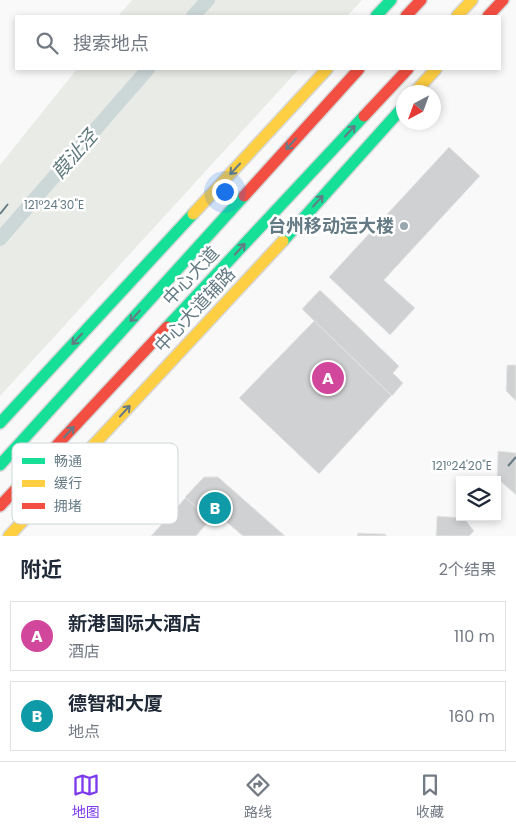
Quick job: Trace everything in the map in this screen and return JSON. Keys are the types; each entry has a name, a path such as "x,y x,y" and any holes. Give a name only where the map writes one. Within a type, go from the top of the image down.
{"main road":[{"path":"377,15 391,0"},
{"path":"407,15 421,0"},
{"path":"458,15 472,0"},
{"path":"489,15 503,0"},
{"path":"0,423 326,70"},
{"name":"中心大道","path":"20,443 358,70"},
{"name":"中心大道","path":"59,443 407,70"},
{"path":"421,85 435,70"},
{"name":"中心大道辅路","path":"95,443 396,115"},
{"name":"中心大道","path":"0,465 12,452"},
{"name":"中心大道","path":"0,506 12,493"},
{"name":"中心大道辅路","path":"9,536 20,524"}],"shaded area":[{"path":"132,0 362,0 348,15 119,15"},
{"path":"76,70 298,70 0,396 0,165"}],"building":[{"name":"台州移动运大楼","path":"449,147 480,176 384,280 415,308 390,335 329,277"},
{"path":"320,290 399,366 393,373 403,383 319,474 239,398 314,321 302,309"},
{"path":"320,290 399,366 393,373 403,383 392,396 302,309"},
{"path":"507,365 516,365 516,401 506,391"},
{"path":"498,451 516,453 516,495 501,482 501,476 497,476"},
{"path":"204,477 218,477 285,536 243,536 223,519 217,526 210,520 196,536 151,536 162,524 178,524 178,506"},
{"path":"204,477 218,477 285,536 243,536 223,519 217,526 185,497"},
{"path":"437,516 456,517 456,521 466,521 474,531 469,536 436,536"},
{"path":"358,533 385,534 387,536 357,536"}],"waterway":[{"name":"葭沚泾","path":"194,15 208,0"},
{"name":"葭沚泾","path":"0,239 147,70"}],"traffic: fast":[{"path":"377,15 391,0"},
{"path":"283,241 396,115"},
{"path":"167,327 364,116"},
{"path":"20,443 244,196"},
{"path":"0,423 193,214"},
{"path":"0,465 12,452"}],"traffic: slow":[{"path":"458,15 472,0"},
{"path":"193,214 326,70"},
{"path":"421,85 435,70"},
{"path":"95,443 283,241"},
{"path":"9,536 20,524"}],"traffic: jam":[{"path":"407,15 421,0"},
{"path":"489,15 503,0"},
{"path":"244,196 358,70"},
{"path":"364,116 407,70"},
{"path":"59,443 167,327"},
{"path":"0,506 12,493"}],"place":[{"name":"台州移动运大楼","path":"404,226"},
{"name":"新港国际大酒店","path":"328,378"},
{"name":"德智和大厦","path":"215,508"}]}
